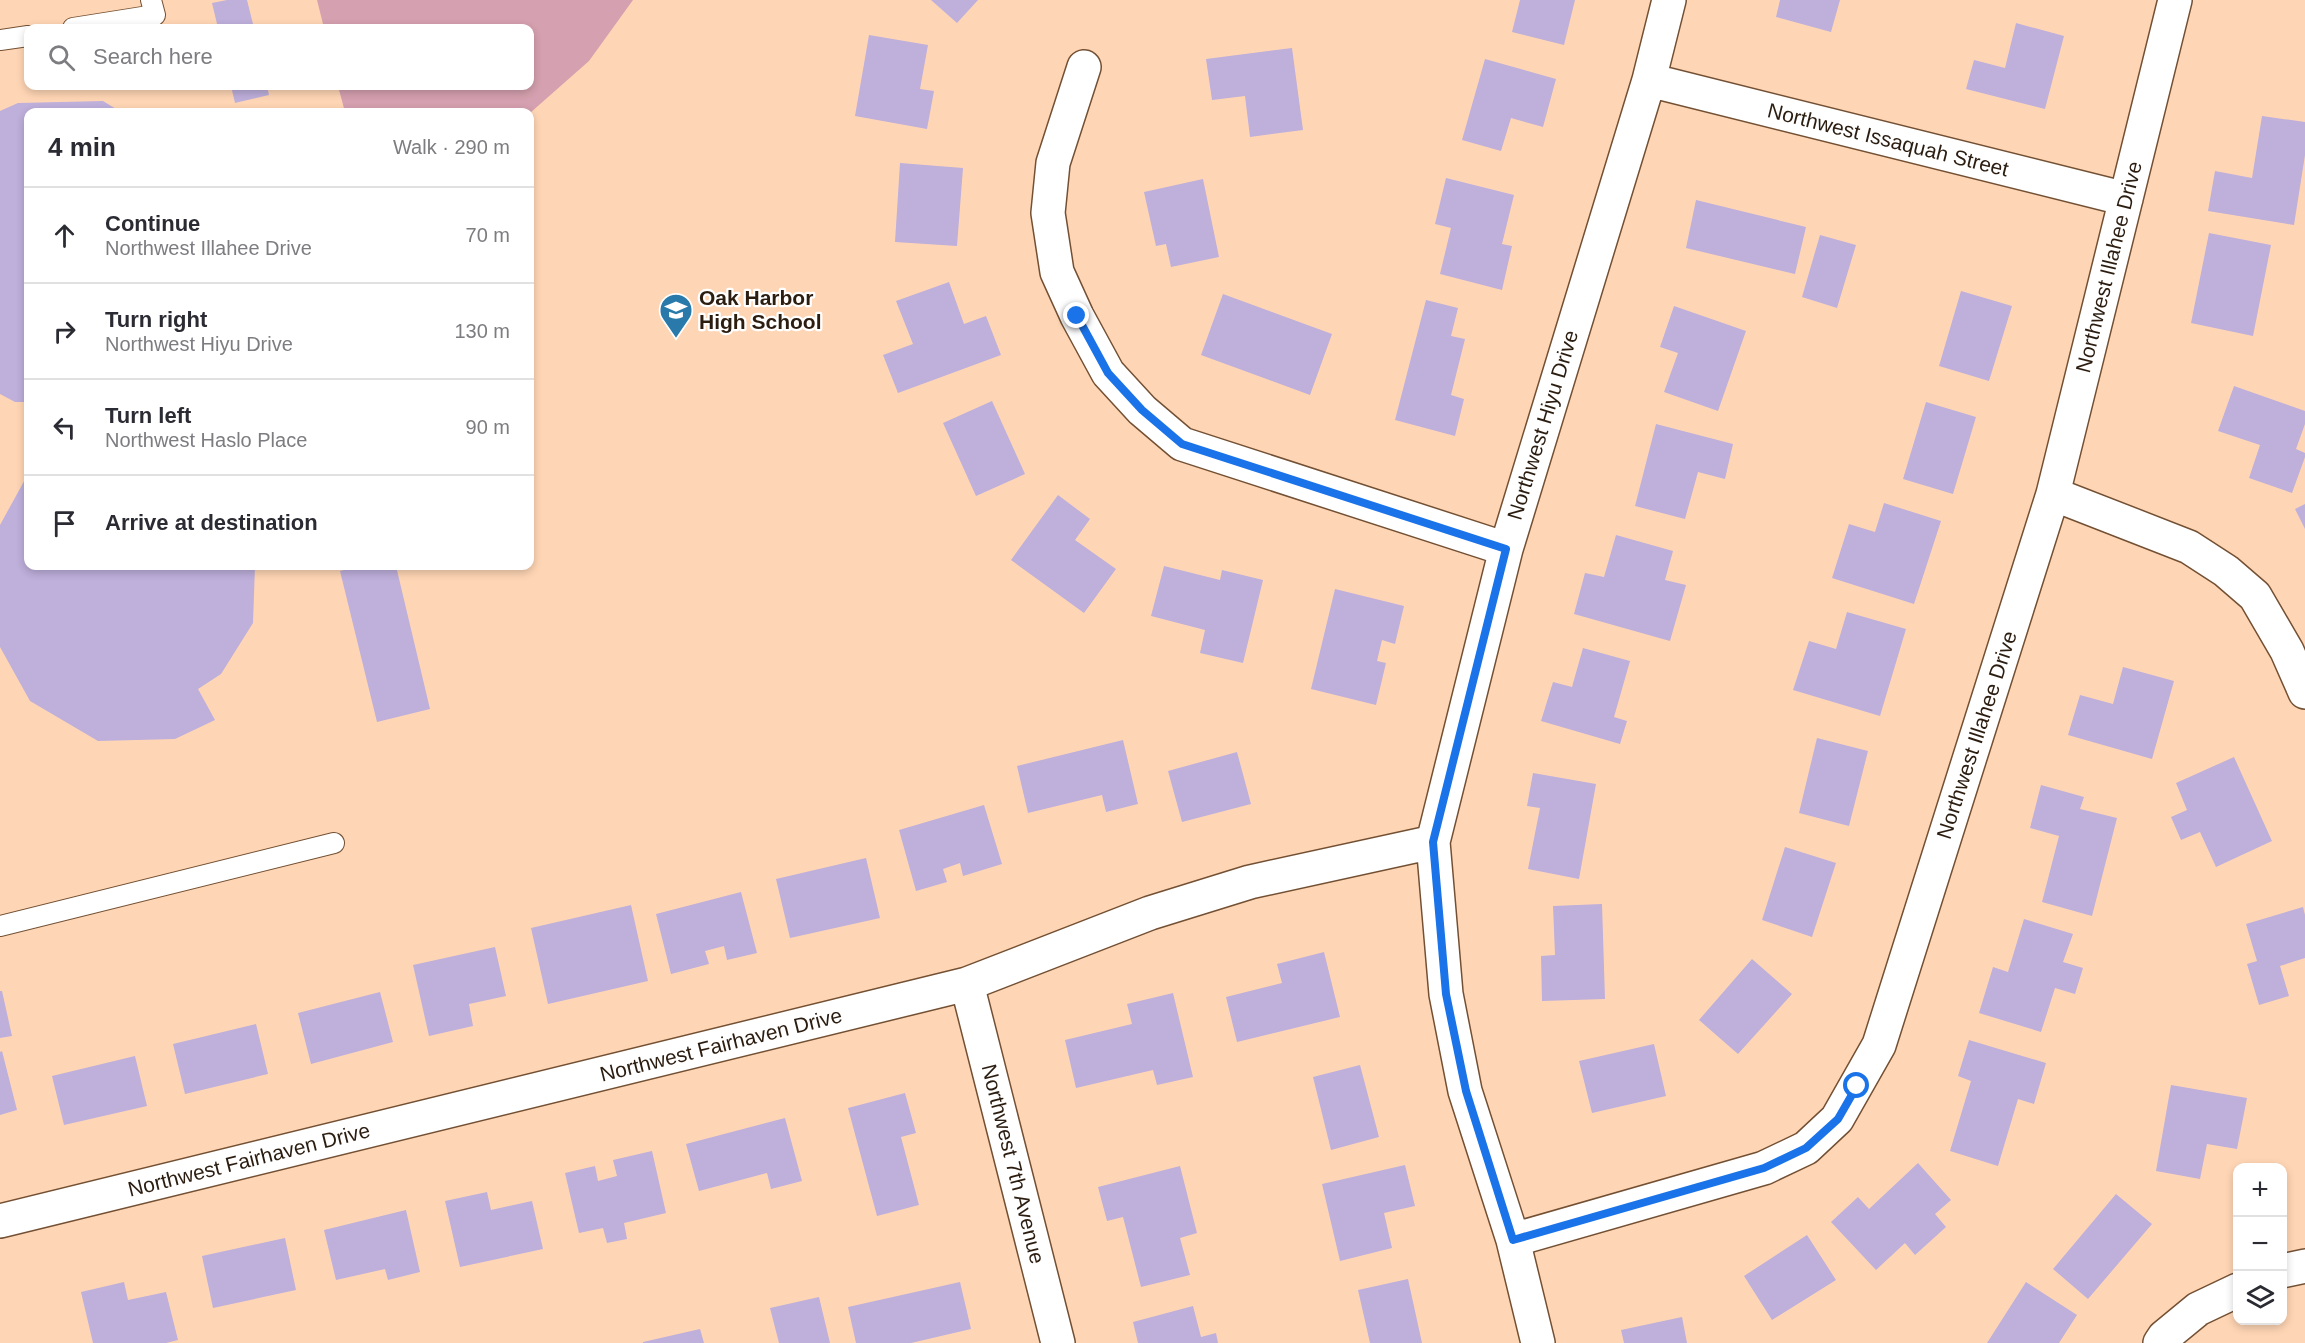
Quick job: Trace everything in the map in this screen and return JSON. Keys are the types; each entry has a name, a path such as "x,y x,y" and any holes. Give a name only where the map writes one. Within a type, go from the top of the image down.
{"street":[{"name":"Northwest Hiyu Drive","path":"1538,1343 1513,1240 1466,1091 1446,994 1433,842 1506,549 1649,80 1669,0"},
{"name":"Northwest Illahee Drive","path":"1513,1240 1764,1168 1806,1148 1838,1119 1879,1045 2053,494 2175,0"},
{"path":"1084,67 1053,163 1048,213 1057,272 1077,316 1108,373 1142,410 1182,444 1506,549"},
{"name":"Northwest Issaquah Street","path":"1649,80 2126,199"},
{"path":"2053,494 2189,546 2226,571 2255,596 2287,651 2305,692"},
{"name":"Northwest Fairhaven Drive","path":"0,1221 967,984 1150,913 1250,882 1433,842"},
{"name":"Northwest 7th Avenue","path":"967,984 1058,1343"},
{"path":"2287,1271 2305,1266"},
{"path":"2160,1343 2164,1337 2198,1309 2233,1292"}],"lane":[{"path":"98,24 155,15 151,0"},
{"path":"0,40 24,37"},
{"path":"0,926 334,843"}],"shaded area":[{"path":"317,0 633,0 589,61 534,109 344,108 339,90 534,90 534,24 323,24"}],"building":[{"path":"247,0 253,24 217,24 212,3"},
{"path":"931,0 978,0 957,23"},
{"path":"1520,0 1575,0 1564,45 1512,32"},
{"path":"1780,0 1840,0 1831,32 1776,17"},
{"path":"2016,23 2064,36 2045,109 1966,89 1974,60 2005,68"},
{"path":"869,35 928,45 920,89 934,91 927,129 855,116"},
{"path":"1292,48 1303,130 1250,137 1245,96 1212,100 1206,59"},
{"path":"1485,59 1556,79 1543,127 1511,118 1501,151 1462,140"},
{"path":"232,90 268,90 269,95 235,103"},
{"path":"103,101 114,108 24,108 24,402 15,402 0,394 0,111 18,103"},
{"path":"2262,116 2305,122 2305,155 2294,225 2208,211 2215,171 2252,178"},
{"path":"900,163 963,168 957,246 895,242"},
{"path":"1446,178 1514,195 1502,244 1512,246 1502,290 1440,274 1451,228 1435,224"},
{"path":"1203,179 1219,257 1171,267 1166,244 1156,246 1144,192"},
{"path":"1696,200 1806,227 1795,274 1686,248"},
{"path":"2209,233 2271,245 2253,336 2191,323"},
{"path":"1820,235 1856,245 1837,308 1802,297"},
{"path":"949,282 964,324 986,316 1001,355 898,393 883,355 913,344 896,301"},
{"path":"1961,291 2012,306 1989,381 1939,366"},
{"path":"1223,294 1332,334 1310,395 1201,355"},
{"path":"1426,300 1458,308 1451,336 1465,339 1451,395 1464,399 1455,436 1395,420"},
{"path":"1674,306 1746,331 1718,411 1664,392 1678,353 1660,347"},
{"path":"2234,386 2305,411 2305,424 2296,449 2305,453 2305,457 2292,493 2249,478 2260,445 2218,431"},
{"path":"992,401 1025,474 976,496 943,423"},
{"path":"1926,402 1976,417 1953,494 1903,479"},
{"path":"1656,424 1733,444 1725,479 1698,472 1685,519 1635,506"},
{"path":"24,481 24,570 255,570 253,623 221,674 198,689 215,720 175,739 98,741 30,701 0,647 0,525"},
{"path":"1058,495 1090,519 1075,540 1116,569 1084,613 1011,560"},
{"path":"1884,503 1941,521 1914,604 1832,578 1849,524 1875,532"},
{"path":"2305,504 2305,529 2295,509"},
{"path":"1616,535 1673,551 1665,580 1686,585 1670,641 1574,614 1585,573 1604,577"},
{"path":"1164,566 1220,580 1222,570 1263,580 1243,663 1200,653 1205,630 1151,616"},
{"path":"397,570 430,709 377,722 340,571"},
{"path":"1335,589 1404,606 1395,644 1382,640 1377,661 1386,663 1376,705 1311,689"},
{"path":"1847,612 1906,629 1880,716 1793,690 1809,641 1836,649"},
{"path":"1583,648 1630,661 1614,717 1627,721 1620,744 1541,721 1553,682 1572,687"},
{"path":"2123,667 2174,681 2152,759 2068,735 2080,695 2113,704"},
{"path":"1817,738 1868,751 1849,826 1799,813"},
{"path":"1123,740 1138,804 1106,812 1102,795 1028,813 1017,766"},
{"path":"1237,752 1251,804 1182,822 1168,771"},
{"path":"2234,757 2272,841 2216,867 2200,832 2181,840 2171,817 2187,810 2176,783"},
{"path":"1533,773 1596,784 1579,879 1528,869 1540,808 1527,806"},
{"path":"2041,785 2084,797 2080,809 2117,818 2092,916 2042,902 2059,836 2030,828"},
{"path":"984,805 1002,864 963,876 960,863 943,869 947,882 916,891 899,830"},
{"path":"1785,847 1836,863 1812,937 1762,920"},
{"path":"866,858 880,918 790,938 776,879"},
{"path":"741,892 757,953 727,960 724,946 705,951 709,964 671,974 656,914"},
{"path":"1602,904 1605,999 1542,1001 1541,956 1555,955 1553,906"},
{"path":"631,905 648,981 548,1004 531,928"},
{"path":"2303,907 2305,958 2280,966 2289,996 2259,1005 2247,964 2257,961 2246,924"},
{"path":"2024,919 2073,934 2063,962 2083,968 2075,994 2055,988 2041,1032 1979,1013 1993,967 2008,972"},
{"path":"495,947 506,996 469,1004 473,1026 429,1036 413,965"},
{"path":"1324,952 1340,1017 1237,1042 1226,997 1282,983 1277,964"},
{"path":"1752,959 1792,994 1738,1054 1699,1020"},
{"path":"0,991 2,991 12,1036 0,1038"},
{"path":"380,992 393,1042 311,1064 298,1013"},
{"path":"1173,993 1193,1077 1157,1085 1153,1070 1076,1088 1065,1040 1132,1024 1127,1004"},
{"path":"256,1024 268,1074 185,1094 173,1044"},
{"path":"1969,1040 2046,1063 2034,1104 2018,1099 1998,1166 1950,1151 1971,1081 1958,1076"},
{"path":"1654,1044 1666,1096 1592,1113 1579,1061"},
{"path":"2,1051 17,1110 0,1115 0,1052"},
{"path":"135,1056 147,1106 64,1125 52,1076"},
{"path":"1360,1065 1379,1137 1331,1150 1313,1077"},
{"path":"2171,1085 2247,1098 2237,1149 2207,1144 2200,1179 2156,1171"},
{"path":"905,1093 916,1133 901,1137 919,1205 877,1216 848,1108"},
{"path":"785,1118 802,1181 771,1189 767,1173 699,1191 686,1144"},
{"path":"652,1151 666,1213 624,1223 627,1239 607,1243 603,1228 579,1233 565,1173 595,1166 598,1181 617,1176 613,1160"},
{"path":"1918,1163 1951,1200 1935,1214 1946,1227 1915,1255 1905,1243 1876,1270 1831,1222 1858,1197 1869,1209"},
{"path":"1405,1165 1415,1206 1384,1213 1392,1248 1340,1261 1322,1184"},
{"path":"1180,1166 1197,1233 1180,1238 1190,1275 1141,1287 1123,1217 1107,1221 1098,1187"},
{"path":"487,1192 491,1210 532,1201 543,1249 460,1267 445,1201"},
{"path":"2116,1194 2152,1224 2088,1299 2053,1269"},
{"path":"406,1210 420,1272 388,1280 385,1269 336,1280 324,1230"},
{"path":"1807,1235 1836,1280 1772,1320 1744,1276"},
{"path":"285,1238 296,1290 213,1308 202,1256"},
{"path":"1408,1279 1422,1343 1370,1343 1358,1290"},
{"path":"124,1282 128,1300 166,1292 178,1340 166,1343 93,1343 81,1292"},
{"path":"960,1282 971,1329 911,1343 856,1343 848,1307"},
{"path":"2026,1282 2077,1315 2059,1343 1987,1343"},
{"path":"819,1297 830,1343 779,1343 770,1308"},
{"path":"1193,1306 1201,1337 1216,1333 1218,1343 1138,1343 1133,1322"},
{"path":"1682,1317 1687,1343 1624,1343 1621,1330"},
{"path":"700,1329 704,1343 643,1343 643,1342"}],"place":[{"name":"Oak Harbor High School","path":"676,339"}],"route":[{"path":"1077,316 1108,373 1142,410 1182,444 1506,549 1433,842 1446,994 1466,1091 1513,1240 1764,1168 1806,1148 1838,1119 1857,1086"}]}
